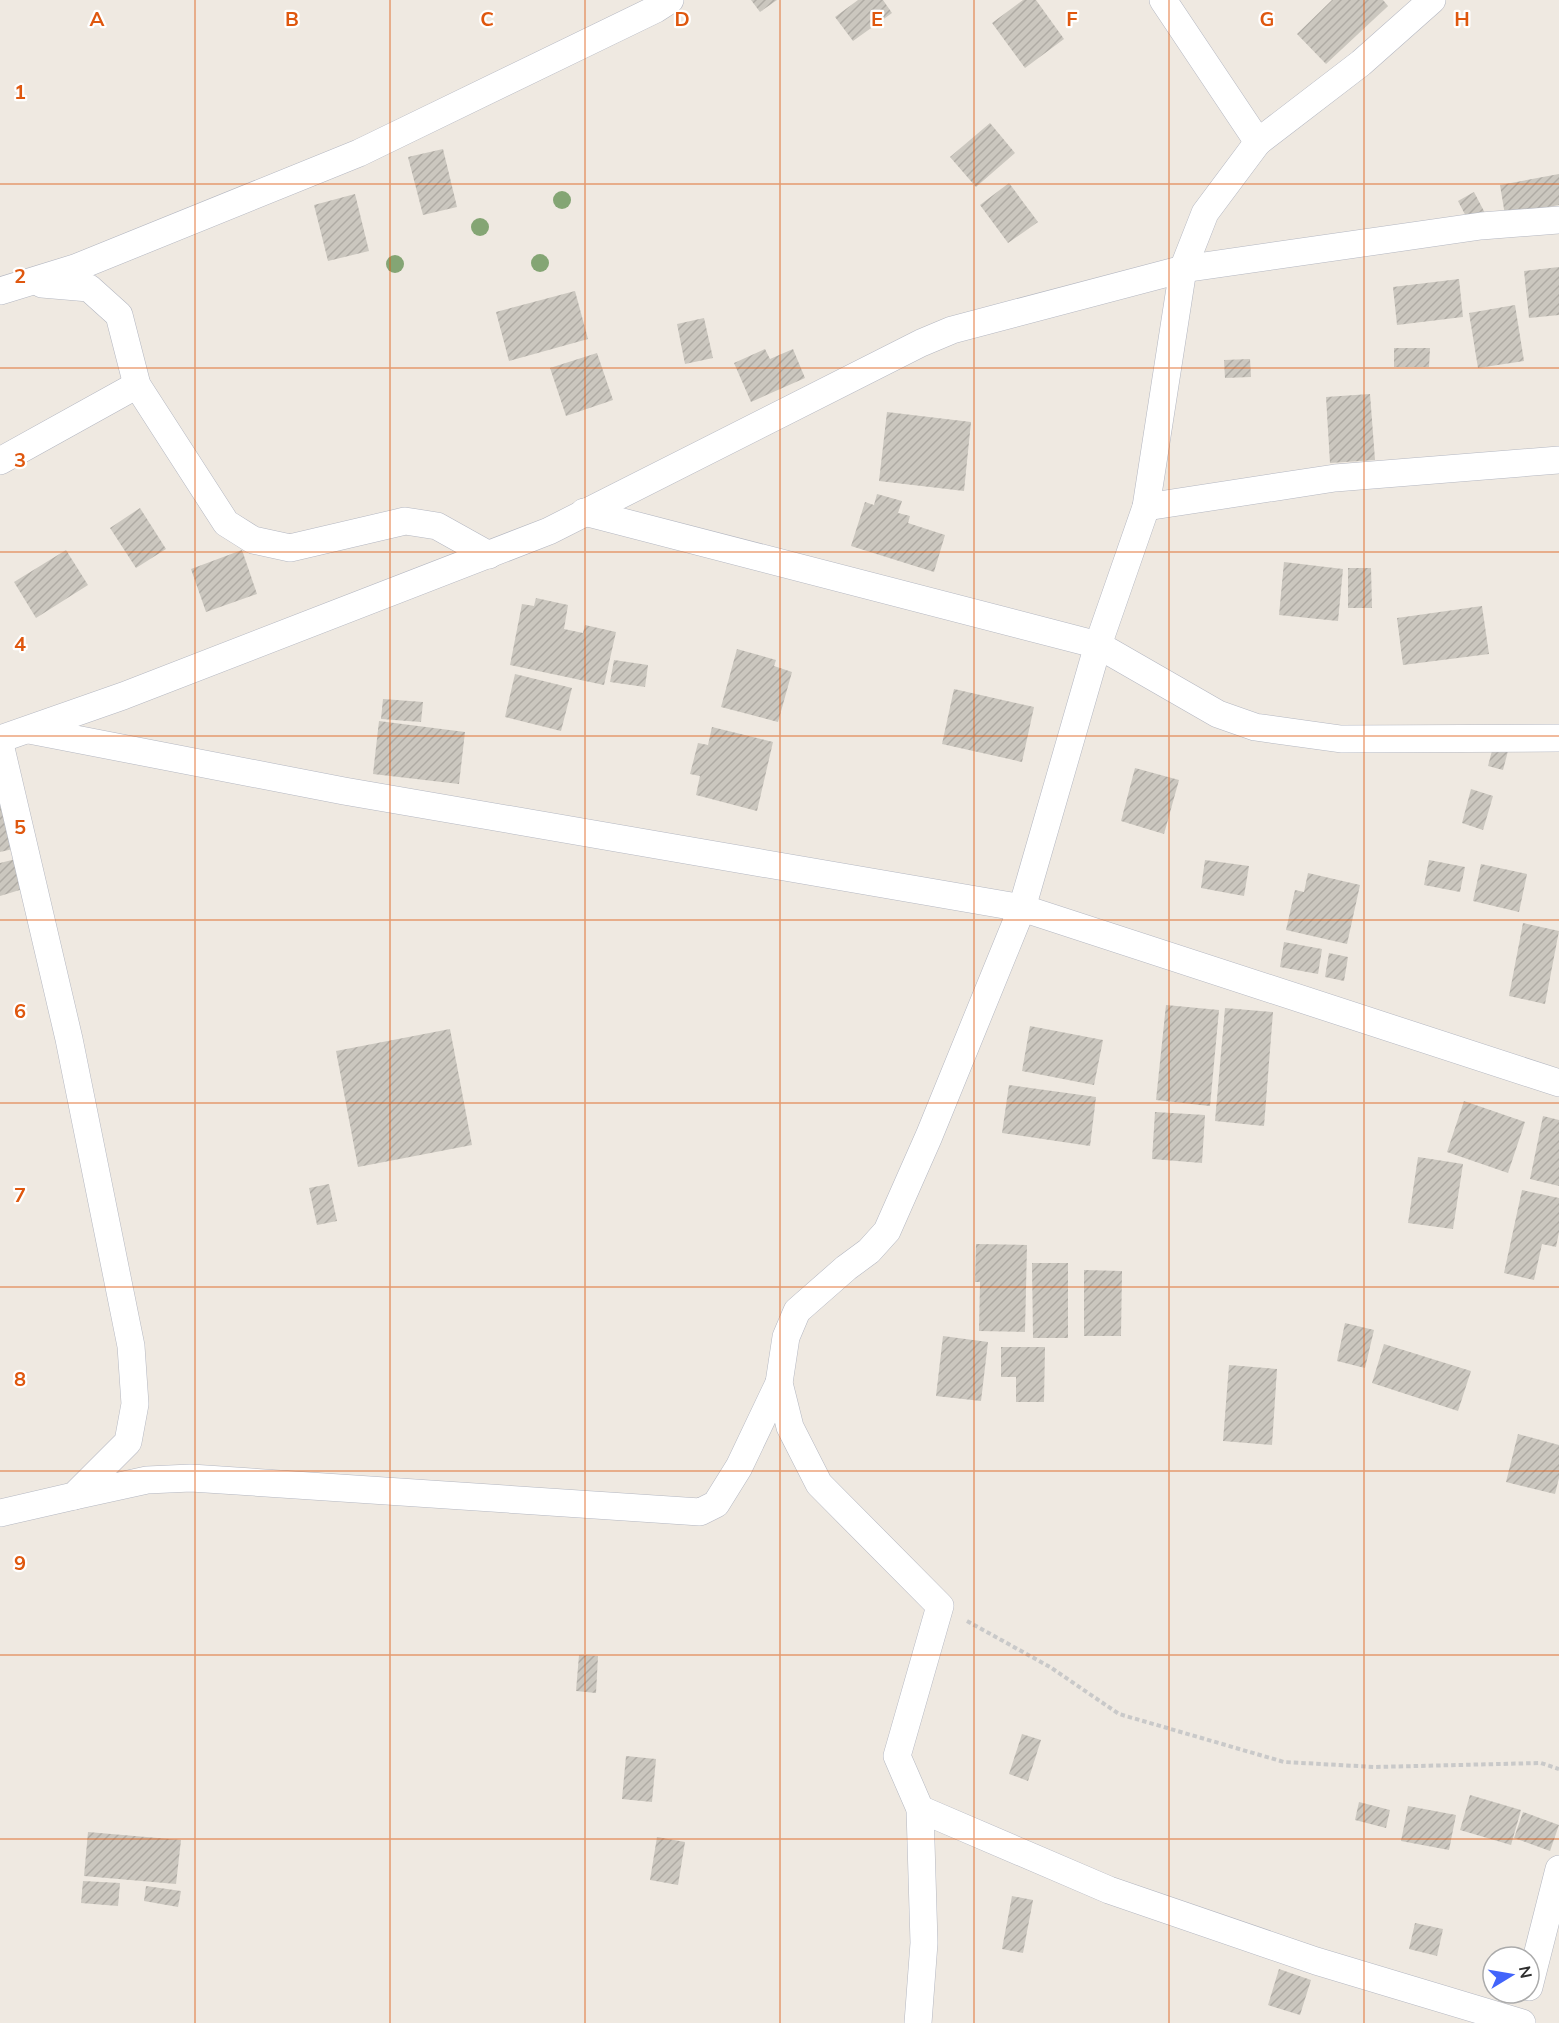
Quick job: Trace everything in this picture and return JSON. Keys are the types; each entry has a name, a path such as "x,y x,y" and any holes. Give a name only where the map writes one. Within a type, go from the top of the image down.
{"street":[{"path":"0,291 75,268 359,153 656,9 670,0"},
{"path":"1163,0 1258,142"},
{"path":"0,1513 147,1480 191,1478 700,1512 716,1504 733,1476 779,1383 786,1337 797,1311 846,1268 870,1251 887,1231 929,1136 1022,908 1098,645 1146,507 1184,269 1205,213 1258,142 1361,63 1432,0"},
{"path":"0,739 123,696 549,531 921,343 952,330 1184,269 1481,226 1559,220"},
{"path":"29,283 89,288 119,315 137,385 226,524 253,540 290,548 405,521 437,526 489,555"},
{"path":"0,461 137,385"},
{"path":"1146,507 1335,478 1559,460"},
{"path":"584,512 1098,645 1218,714 1255,727 1341,739 1559,738"},
{"path":"28,730 344,791 1022,908 1559,1083"},
{"path":"0,744 69,1039 131,1346 135,1404 128,1442 74,1496"},
{"path":"779,1383 790,1427 819,1484 940,1606 897,1756 920,1809 924,1944 918,2023"},
{"path":"920,1809 1109,1890 1316,1960 1520,2023 1524,2005"},
{"path":"1540,1945 1559,1869"}],"path":[{"path":"940,1606 1050,1667 1119,1714 1284,1762 1375,1767 1541,1763 1559,1769"}],"building":[{"path":"751,0 777,0 760,12"},
{"path":"858,0 883,0 892,13 853,41 835,17"},
{"path":"1023,0 1036,0 1064,39 1025,68 992,23"},
{"path":"1332,0 1383,0 1388,6 1326,64 1297,34"},
{"path":"990,123 1015,153 976,187 950,157"},
{"path":"443,149 457,207 423,215 408,157"},
{"path":"1559,174 1559,205 1505,215 1500,185"},
{"path":"1009,183 1038,222 1008,243 980,205"},
{"path":"1474,192 1486,215 1470,224 1458,201"},
{"path":"355,194 369,251 328,261 314,205"},
{"path":"1559,267 1559,315 1529,318 1524,271"},
{"path":"1459,279 1463,317 1397,325 1393,287"},
{"path":"575,291 588,339 509,361 496,312"},
{"path":"1515,305 1524,361 1478,368 1469,313"},
{"path":"704,318 713,358 685,364 677,324"},
{"path":"1394,348 1430,348 1429,367 1394,367"},
{"path":"765,349 770,359 793,349 805,378 751,402 734,363"},
{"path":"597,353 613,400 566,416 550,368"},
{"path":"1250,359 1251,377 1225,378 1224,360"},
{"path":"1370,394 1375,460 1330,463 1326,397"},
{"path":"887,412 971,422 964,491 879,481"},
{"path":"877,494 902,501 898,513 910,516 908,523 945,535 934,572 851,546 865,502 874,505"},
{"path":"140,508 166,549 136,568 110,528"},
{"path":"66,550 88,585 36,618 14,582"},
{"path":"242,550 257,594 206,612 191,569"},
{"path":"1284,562 1343,569 1338,621 1279,615"},
{"path":"1348,568 1371,568 1372,608 1348,608"},
{"path":"536,598 568,605 564,629 583,633 585,625 616,632 604,685 510,665 522,604 534,606"},
{"path":"1482,606 1489,654 1403,665 1397,618"},
{"path":"737,649 776,660 774,666 792,672 778,722 721,707"},
{"path":"614,660 648,665 645,687 610,682"},
{"path":"515,674 572,688 561,731 505,717"},
{"path":"954,689 1034,707 1022,762 942,744"},
{"path":"383,699 423,702 421,722 381,719"},
{"path":"379,721 465,732 459,784 373,774"},
{"path":"712,727 773,742 757,811 696,795 700,776 690,774 698,743 708,745"},
{"path":"1493,747 1508,751 1503,770 1488,766"},
{"path":"1135,768 1179,780 1164,834 1121,821"},
{"path":"1471,789 1493,796 1483,830 1462,823"},
{"path":"0,798 17,848 0,852"},
{"path":"16,859 23,889 0,896 0,863"},
{"path":"1205,860 1249,866 1244,896 1201,888"},
{"path":"1429,860 1465,867 1460,892 1424,885"},
{"path":"1481,864 1527,874 1519,912 1473,901"},
{"path":"1308,873 1360,885 1347,944 1286,930 1295,890 1304,892"},
{"path":"1523,923 1559,931 1545,1004 1509,996"},
{"path":"1284,942 1322,949 1318,974 1280,967"},
{"path":"1329,953 1348,957 1344,981 1325,977"},
{"path":"1166,1005 1219,1010 1210,1106 1156,1100"},
{"path":"1225,1008 1273,1012 1264,1126 1215,1121"},
{"path":"1030,1026 1103,1040 1094,1085 1022,1071"},
{"path":"450,1029 472,1145 358,1167 336,1051"},
{"path":"1009,1085 1096,1097 1090,1146 1002,1133"},
{"path":"1464,1101 1525,1122 1508,1173 1447,1152"},
{"path":"1155,1112 1205,1115 1202,1163 1152,1159"},
{"path":"1543,1116 1559,1120 1559,1186 1530,1179"},
{"path":"1418,1157 1463,1164 1453,1229 1408,1223"},
{"path":"329,1184 337,1221 317,1225 309,1188"},
{"path":"1522,1190 1559,1198 1559,1232 1556,1247 1542,1244 1534,1280 1504,1273"},
{"path":"976,1244 1027,1245 1025,1332 979,1331 980,1282 975,1282"},
{"path":"1032,1263 1068,1263 1068,1338 1033,1338"},
{"path":"1084,1270 1122,1271 1121,1336 1084,1336"},
{"path":"1345,1323 1374,1330 1365,1368 1337,1361"},
{"path":"943,1336 988,1342 981,1401 936,1396"},
{"path":"1384,1344 1471,1371 1458,1411 1372,1383"},
{"path":"1001,1347 1045,1347 1044,1402 1016,1402 1016,1377 1001,1377"},
{"path":"1229,1365 1277,1369 1272,1445 1223,1441"},
{"path":"1518,1434 1559,1445 1559,1478 1555,1494 1506,1482"},
{"path":"579,1655 598,1656 596,1693 576,1691"},
{"path":"1022,1734 1041,1740 1028,1781 1009,1774"},
{"path":"626,1756 656,1759 652,1802 622,1799"},
{"path":"1470,1795 1521,1810 1511,1845 1460,1830"},
{"path":"1359,1802 1390,1810 1386,1828 1355,1820"},
{"path":"1408,1806 1456,1815 1449,1850 1401,1841"},
{"path":"1523,1812 1559,1825 1550,1851 1514,1838"},
{"path":"88,1832 181,1840 176,1884 84,1876"},
{"path":"657,1837 685,1842 678,1885 650,1880"},
{"path":"83,1881 120,1883 118,1906 81,1903"},
{"path":"146,1886 181,1891 178,1907 144,1901"},
{"path":"1012,1896 1033,1900 1023,1953 1002,1949"},
{"path":"1415,1923 1443,1929 1437,1956 1409,1949"},
{"path":"1279,1969 1311,1980 1300,2015 1268,2005"}]}
